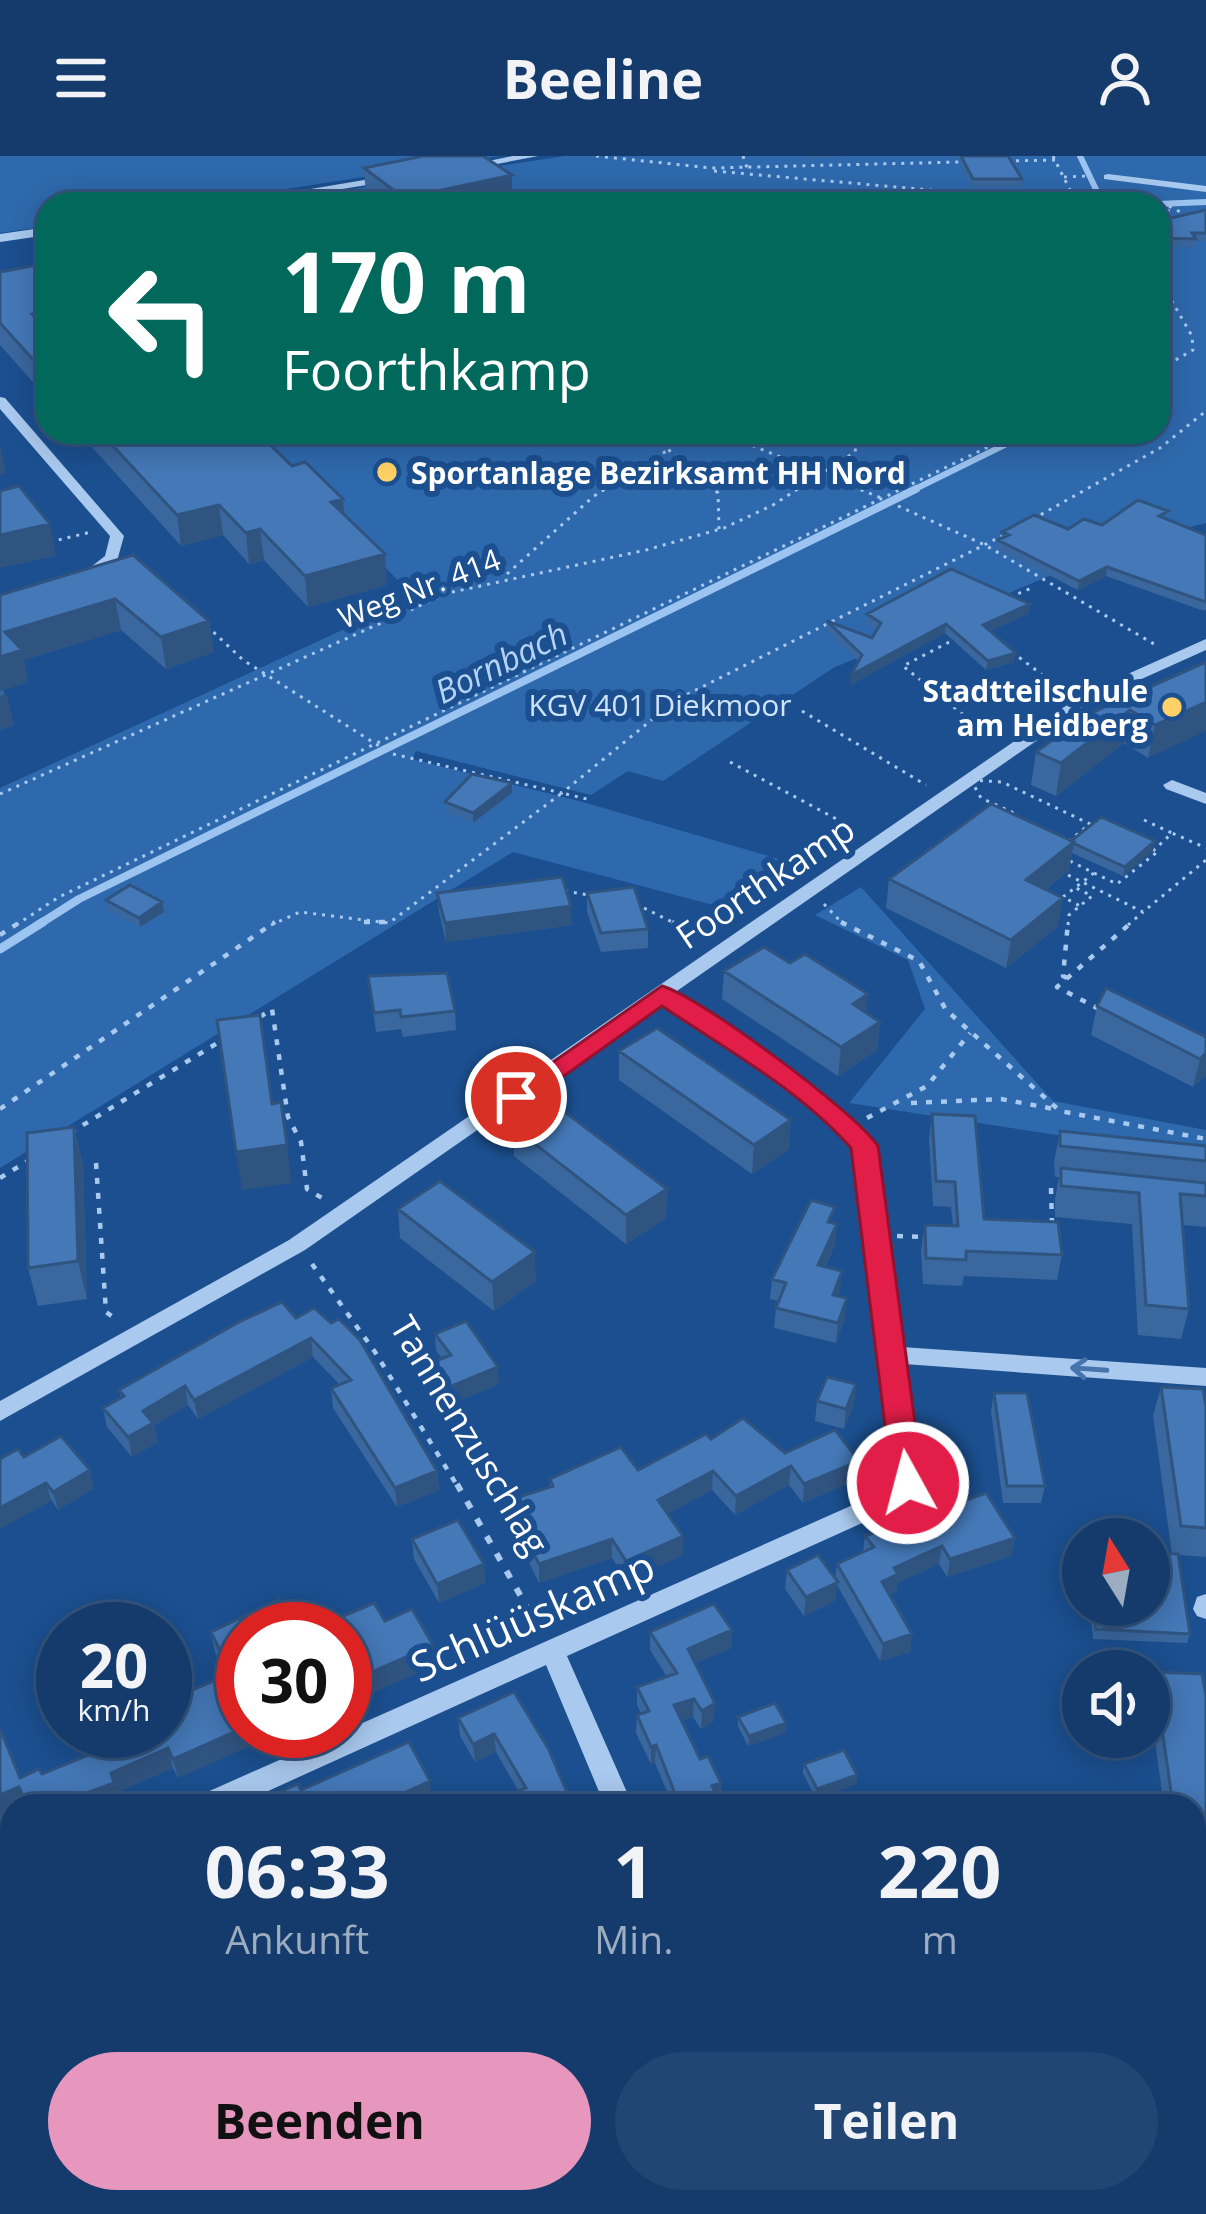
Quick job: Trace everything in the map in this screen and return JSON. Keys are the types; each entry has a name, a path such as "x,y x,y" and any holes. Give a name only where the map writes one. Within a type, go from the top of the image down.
{"street":[{"path":"445,170 533,156"},
{"path":"305,192 401,177"},
{"path":"1108,177 1206,189"},
{"path":"0,238 36,233"},
{"path":"0,400 36,442"},
{"path":"38,444 119,543 112,558 72,583"},
{"name":"Foorthkamp","path":"0,1412 297,1245 1080,703 1206,644"},
{"path":"1172,785 1206,799"},
{"path":"662,994 766,1064 845,1125 864,1146 891,1355 1206,1377"},
{"name":"Schlüüskamp","path":"233,1794 891,1499 908,1483 891,1355"},
{"path":"553,1652 614,1794"}],"path":[{"path":"596,156 946,192"},
{"path":"743,156 747,168"},
{"path":"898,156 902,164"},
{"path":"989,161 1054,158 1071,192"},
{"path":"664,166 968,162"},
{"path":"1064,177 1084,176"},
{"path":"1172,210 1188,216"},
{"path":"1170,298 1192,336 1193,350 1170,363"},
{"path":"1170,440 1206,411"},
{"path":"661,444 718,493 719,529"},
{"path":"750,444 887,500"},
{"path":"0,935 59,897 996,444"},
{"path":"1034,518 1165,444"},
{"name":"Weg Nr. 414","path":"0,794 448,593 507,574 579,563 719,529 761,512 855,452 856,446"},
{"path":"507,574 594,496 668,450"},
{"path":"898,506 985,545 1175,657"},
{"path":"47,525 60,540"},
{"path":"50,542 110,527"},
{"path":"0,1109 286,914 310,909 365,925 389,923 676,700 1013,530"},
{"path":"997,604 1034,587"},
{"path":"196,614 243,660 378,745"},
{"path":"961,636 903,667 1010,752"},
{"path":"998,642 1080,703"},
{"path":"802,711 946,797"},
{"path":"393,754 591,800"},
{"path":"730,762 881,843"},
{"path":"971,780 1002,782 1099,826"},
{"path":"992,803 1012,812 1028,839 1118,884 1172,833"},
{"path":"1144,820 1206,848"},
{"path":"1054,853 1090,824"},
{"path":"1135,843 1153,851"},
{"path":"1099,1009 1057,987 1206,860"},
{"path":"1080,906 1063,897 1094,873"},
{"path":"1067,875 1143,912"},
{"path":"1067,978 1063,976 1069,915 1092,896 1076,888"},
{"path":"566,891 604,898"},
{"path":"811,892 847,928 919,961 946,1010 1060,1111"},
{"path":"622,901 641,905 725,949"},
{"path":"253,1021 272,1009 288,1117 301,1142 307,1189 346,1212"},
{"path":"58,1142 233,1033"},
{"path":"908,1104 949,1068 970,1033"},
{"path":"845,1125 908,1104 1000,1098 1206,1138"},
{"path":"0,1178 38,1154"},
{"path":"96,1163 106,1312 139,1334"},
{"path":"1052,1187 1052,1242"},
{"path":"873,1234 940,1238"},
{"name":"Tannenzuschlag","path":"297,1245 373,1345 432,1437 553,1652"}],"green space":[{"path":"0,156 499,156 266,192 36,192 36,228 0,233"},
{"name":"KGV 401 Diekmoor","path":"564,156 1206,156 1206,523 1122,545 833,668 663,781 628,771 591,795 416,751 412,759 583,802 796,864 728,909 513,852 0,1168 0,788 414,597 266,444 1170,444 1170,192 332,192"},
{"path":"861,887 1053,1101 1206,1130 1206,1158 849,1103 925,1009 908,960 815,915"}],"building":[{"path":"423,156 483,156 512,175 432,192 396,192 364,168"},
{"path":"961,156 1008,156 1022,179 973,179"},
{"path":"1206,210 1206,233 1192,233 1196,239 1170,238 1170,218"},
{"path":"36,265 36,313 32,314 36,318 36,363 0,323 0,272"},
{"path":"111,444 269,444 292,466 305,462 343,499 331,502 385,554 305,576 260,529 246,533 219,505 177,515"},
{"path":"19,486 50,524 0,535 0,491"},
{"path":"1138,500 1168,511 1159,516 1206,535 1206,602 1107,567 1079,581 998,540 1009,535 1002,532 1034,515 1068,529 1084,519 1102,525"},
{"path":"133,555 209,621 161,637 115,599 5,632 22,650 0,657 0,595"},
{"path":"951,569 1030,604 983,625 1016,653 988,661 946,624 851,675 862,655 827,621 872,638 881,623 867,614"},
{"path":"1206,662 1206,702 1155,725 1130,710 1061,763 1036,752 1085,716"},
{"path":"472,774 512,783 473,813 445,802"},
{"path":"991,804 1074,842 1026,880 1063,898 1011,940 889,879"},
{"path":"1101,817 1155,841 1125,867 1071,841"},
{"path":"562,877 571,906 445,923 437,893"},
{"path":"130,885 162,902 139,918 106,900"},
{"path":"634,887 648,929 601,933 587,893"},
{"path":"764,947 790,963 805,954 868,994 853,1004 880,1022 841,1047 724,971"},
{"path":"447,973 455,1011 401,1017 400,1010 374,1013 368,976"},
{"path":"1106,988 1206,1037 1206,1053 1200,1059 1097,1006"},
{"path":"260,1015 272,1104 281,1102 287,1145 236,1152 217,1020"},
{"path":"657,1028 791,1120 754,1145 619,1051"},
{"path":"553,1103 667,1189 626,1215 513,1127"},
{"path":"932,1114 975,1116 984,1219 1058,1222 1062,1255 966,1251 966,1260 926,1258 925,1225 958,1226 955,1182 936,1181"},
{"path":"74,1127 78,1261 28,1268 27,1133"},
{"path":"1060,1131 1206,1146 1206,1161 1060,1146"},
{"path":"1061,1168 1206,1183 1206,1196 1180,1194 1189,1309 1146,1305 1139,1193 1061,1186"},
{"path":"440,1181 535,1252 492,1282 398,1209"},
{"path":"811,1200 835,1207 828,1222 837,1224 818,1265 842,1271 833,1295 847,1298 838,1323 776,1308 786,1283 772,1279"},
{"path":"282,1302 296,1318 314,1308 331,1323 339,1319 360,1340 437,1471 395,1488 331,1388 351,1380 311,1338 194,1400 185,1386 143,1411 153,1423 128,1437 103,1408 124,1396 119,1390"},
{"path":"466,1321 498,1367 442,1390 425,1365 451,1355 435,1334"},
{"path":"827,1377 856,1384 846,1409 817,1401"},
{"path":"1161,1387 1203,1389 1206,1528 1181,1526"},
{"path":"994,1393 1027,1393 1045,1486 1007,1486"},
{"path":"743,1418 785,1453 835,1430 859,1461 804,1484 791,1466 736,1496 713,1471 658,1500 683,1536 626,1561 612,1539 539,1564 507,1501 553,1486 550,1479 621,1447 638,1470 706,1434 711,1439"},
{"path":"61,1436 90,1470 53,1492 46,1483 0,1508 0,1459 18,1449 24,1457"},
{"path":"986,1493 1015,1538 950,1559 942,1546 894,1568 898,1574 882,1582 912,1634 883,1644 837,1564 874,1547 865,1536"},
{"path":"458,1520 484,1564 437,1584 412,1539"},
{"path":"1170,1554 1178,1554 1190,1634 1096,1629 1170,1626"},
{"path":"818,1555 838,1582 806,1597 787,1570"},
{"path":"372,1604 385,1621 412,1609 433,1645 372,1672"},
{"path":"714,1604 732,1630 688,1649 715,1703 702,1711 694,1699 674,1705 700,1759 708,1756 721,1783 712,1786 716,1794 675,1794 656,1745 651,1747 637,1715 649,1711 637,1687 677,1673 650,1632"},
{"path":"1170,1673 1202,1674 1206,1794 1171,1794 1166,1758 1170,1758"},
{"path":"216,1680 216,1740 192,1751 192,1690"},
{"path":"514,1692 548,1748 568,1794 508,1794 526,1788 494,1734 473,1744 458,1718"},
{"path":"775,1703 786,1723 749,1736 738,1717"},
{"path":"1,1731 20,1778 81,1758 145,1758 111,1773 114,1783 84,1794 22,1794 19,1787 0,1794"},
{"path":"409,1742 430,1781 401,1794 276,1794 298,1784 301,1790"},
{"path":"844,1750 857,1775 817,1789 804,1764"}],"waterway":[{"name":"Bornbach","path":"1080,156 1097,192"},
{"path":"1170,204 1206,202"},
{"name":"Bornbach","path":"909,492 1007,444"},
{"name":"Bornbach","path":"38,925 79,899 916,489"},
{"name":"Bornbach","path":"0,949 43,922"}],"place":[{"name":"Sportanlage Bezirksamt HH Nord","path":"387,472"},
{"name":"Stadtteilschule am Heidberg","path":"1172,707"}],"route":[{"path":"516,1097 662,994 766,1064 845,1125 864,1146 908,1483"}]}
